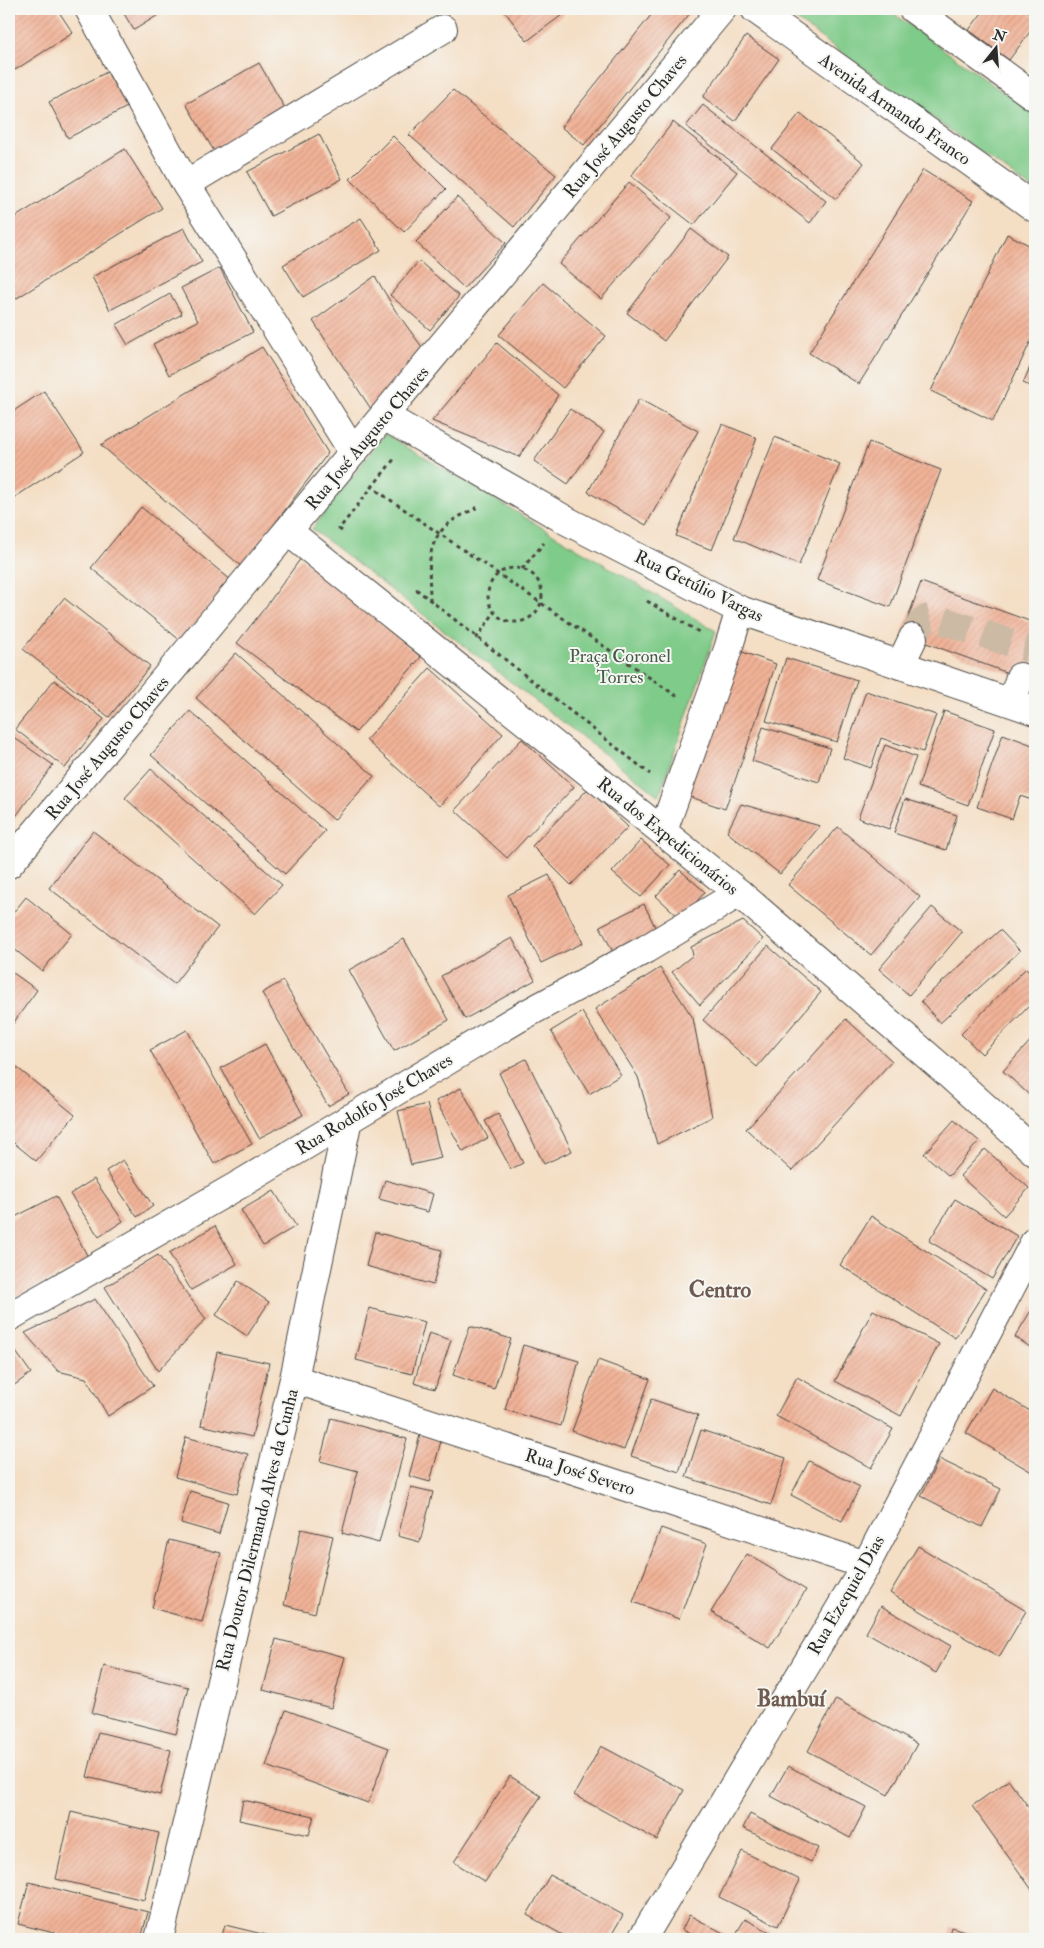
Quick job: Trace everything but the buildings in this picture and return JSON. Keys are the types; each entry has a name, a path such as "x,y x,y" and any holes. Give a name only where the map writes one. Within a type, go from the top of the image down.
{"street":[{"path":"89,9 186,184 346,461"},
{"name":"Rua José Augusto Chaves","path":"9,864 289,532 722,9"},
{"name":"Avenida Armando Franco","path":"755,9 1035,208"},
{"path":"913,9 1035,97"},
{"path":"186,184 443,29"},
{"name":"Rua Getúlio Vargas","path":"384,416 570,522 740,610 900,665 1022,697"},
{"name":"Rua dos Expedicionários","path":"289,532 739,893 1035,1152"},
{"path":"663,831 740,610"},
{"path":"900,665 913,638"},
{"name":"Rua Rodolfo José Chaves","path":"9,1316 242,1183 517,1019 646,949 739,893"},
{"name":"Rua Doutor Dilermando Alves da Cunha","path":"159,1939 294,1379 348,1119"},
{"name":"Rua Ezequiel Dias","path":"642,1939 866,1565 1035,1241"},
{"name":"Rua José Severo","path":"294,1379 866,1565"}],"path":[{"path":"347,535 339,529 398,454"},
{"path":"346,461 372,488 683,700"},
{"path":"412,630 430,601 430,554 439,534 454,520 478,507 497,481"},
{"path":"470,502 487,512"},
{"path":"536,538 552,547"},
{"path":"513,566 530,571 542,585 542,603 534,615 521,622 506,621 494,613 488,600 489,585 497,573 513,566"},
{"path":"415,589 676,795"},
{"path":"646,600 728,649"}],"green space":[{"path":"781,9 887,9 1035,115 1035,191"},
{"name":"Praça Coronel Torres","path":"385,434 716,631 659,796 312,529"}],"tunnel":[{"path":"913,638 922,622 932,617 1029,649"}],"district":[{"name":"Centro","path":"720,1289"},
{"name":"Bambuí","path":"791,1698"}]}
